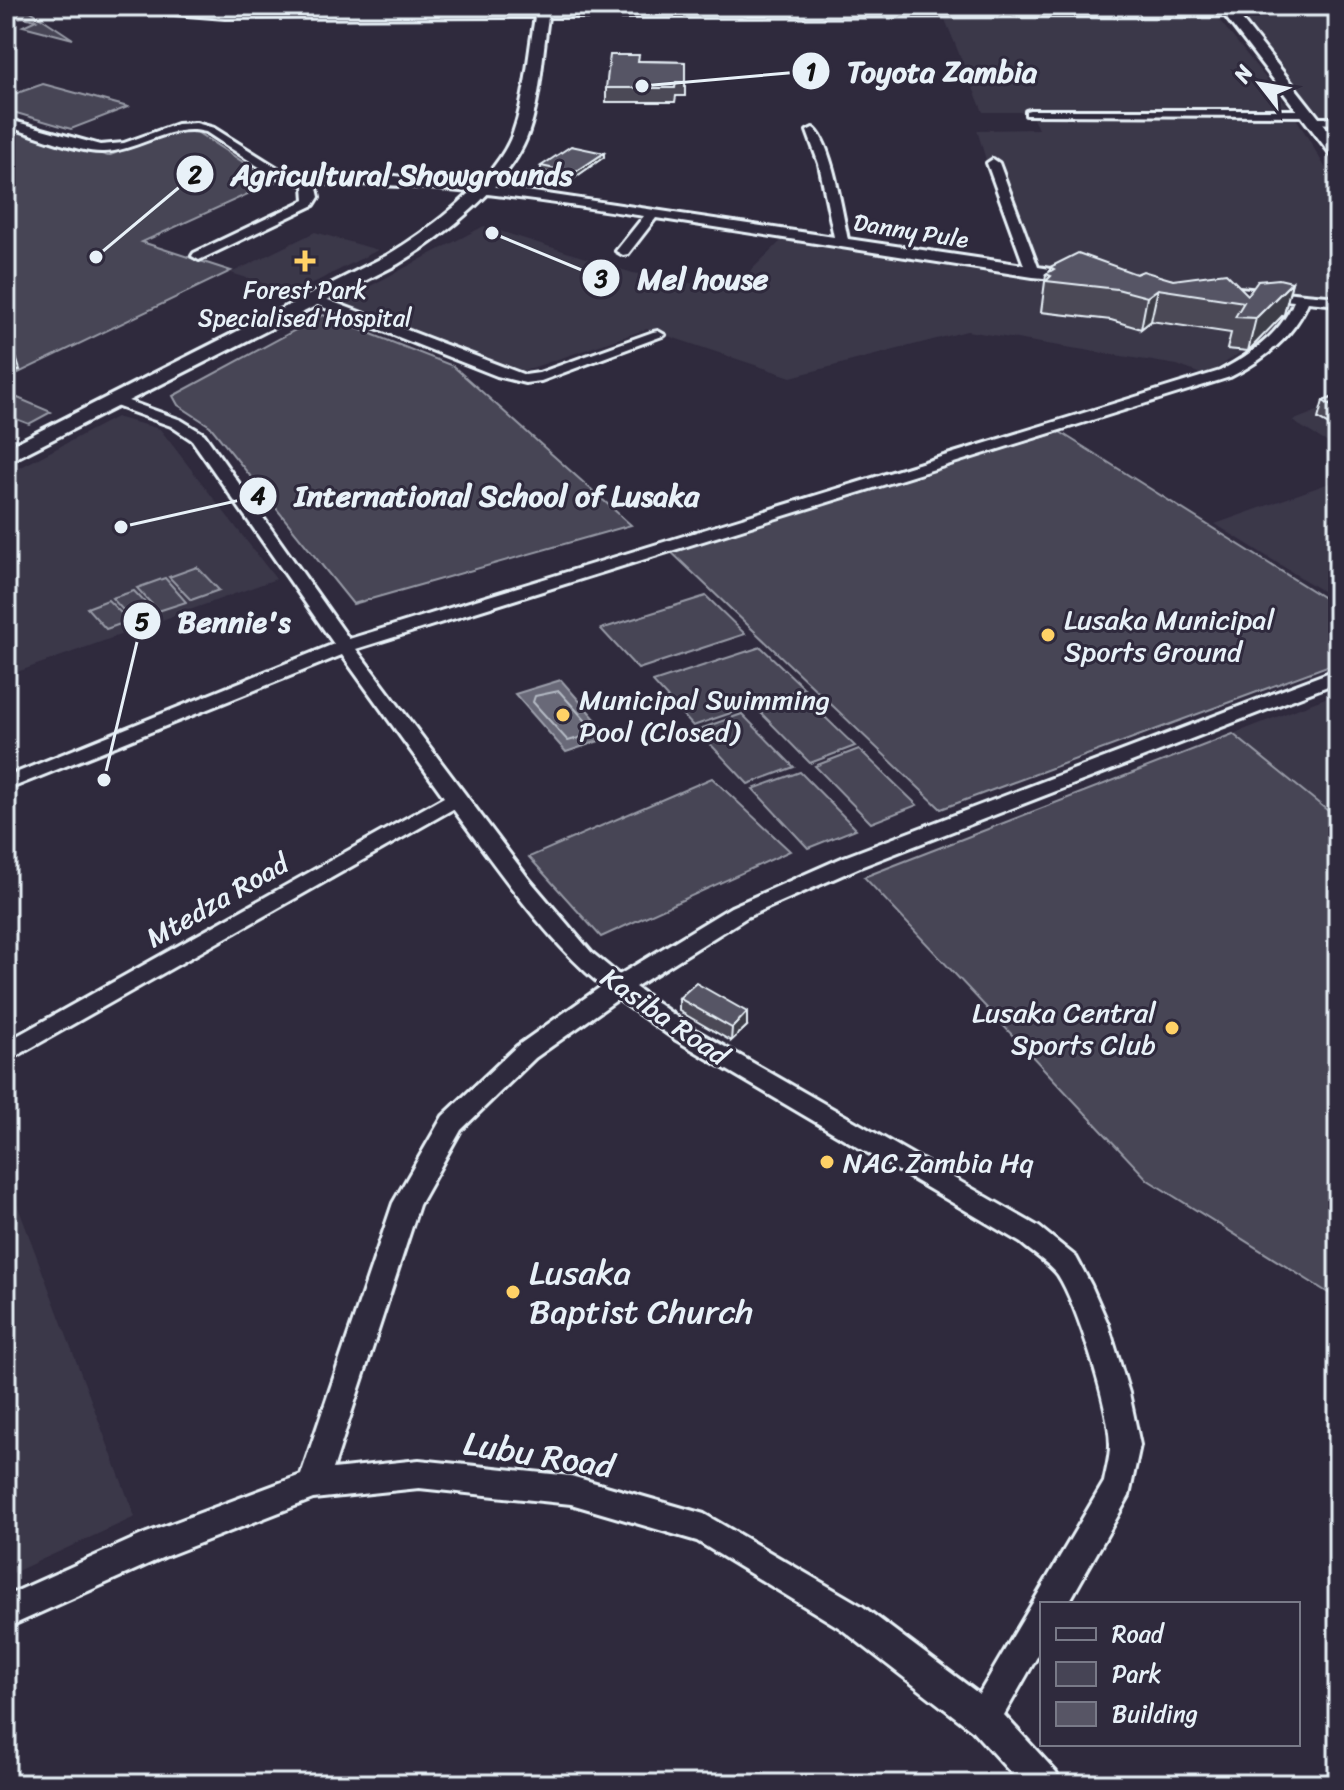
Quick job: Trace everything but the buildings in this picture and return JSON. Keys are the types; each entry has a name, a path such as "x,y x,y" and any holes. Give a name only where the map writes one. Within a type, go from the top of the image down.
{"main road":[{"path":"123,6 225,14 424,10 1226,9 1338,153"},
{"path":"6,456 417,246 446,224 506,159 520,134 540,10"}],"street":[{"path":"1309,6 1338,9"},
{"path":"1030,113 1310,117 1338,121"},
{"path":"6,122 100,149 126,146 177,127 203,127 283,176 310,183 313,197 310,202 199,256"},
{"path":"813,131 825,164 842,243"},
{"path":"993,163 1033,273"},
{"name":"Danny Pule","path":"310,183 374,178 478,189 1033,273 1092,279"},
{"path":"623,251 653,214"},
{"path":"1206,289 1338,301"},
{"path":"6,784 347,646 1198,384 1249,362 1288,322 1300,307 1303,297"},
{"path":"315,299 502,373 525,379 541,377 658,335"},
{"name":"Kasiba Road","path":"115,401 176,423 198,437 399,723 549,920 583,958 684,1034 1030,1235 1066,1265 1094,1324 1115,1393 1125,1445 1118,1486 1051,1602"},
{"path":"313,1485 406,1203 452,1123 526,1052 618,987 739,912 838,868 1338,675"},
{"name":"Mtedza Road","path":"6,1053 457,798"},
{"name":"Lubu Road","path":"6,1612 155,1545 313,1485 419,1474 571,1490 704,1529 851,1617 984,1718 1044,1784"},
{"path":"984,1718 1040,1620"}],"shaded area":[{"path":"1238,6 1338,6 1338,140 1241,14"},
{"path":"1216,16 1292,111 1338,189 1338,302 1315,301 1206,376 1177,365 967,331 791,377 647,329 520,372 338,303 484,226 633,273 731,290 783,239 1040,278 998,160 986,160 977,130 1038,129 1030,112 983,112 944,17"},
{"name":"Forest Park Specialised Hospital","path":"315,232 378,250 294,293 231,273"},
{"path":"1338,403 1338,449 1292,421"},
{"path":"116,417 160,429 276,579 6,676 6,475"},
{"path":"1338,480 1338,601 1215,524"},
{"path":"1338,693 1338,819 1233,734"},
{"path":"6,1175 135,1517 6,1576"}],"green space":[{"path":"23,6 73,39 23,26 36,20 23,17 6,20 6,9"},
{"path":"43,84 128,107 71,129 6,110 6,97"},
{"path":"6,126 108,156 173,131 195,131 274,182 142,242 231,271 6,379"},
{"path":"323,315 453,366 631,525 353,604 210,426 178,405 173,396"},
{"path":"6,393 51,412 29,424 6,415"},
{"name":"Lusaka Municipal Sports Ground","path":"1060,432 1338,607 1338,662 941,809 668,549"},
{"path":"197,567 219,590 191,600 169,577"},
{"path":"165,578 186,602 158,611 137,588"},
{"path":"134,591 154,612 132,620 112,598"},
{"path":"706,596 745,634 638,669 601,629"},
{"path":"108,600 129,621 106,629 87,608"},
{"path":"761,647 804,688 693,726 653,682"},
{"path":"802,695 855,746 810,763 758,710"},
{"path":"742,714 794,767 748,784 697,730"},
{"name":"Lusaka Central Sports Club","path":"1233,734 1338,819 1338,1299 1148,1180 864,877"},
{"path":"859,749 917,805 871,823 815,766"},
{"path":"800,772 856,829 808,848 753,789"},
{"path":"712,778 790,851 601,937 529,857"}],"water":[{"name":"Municipal Swimming Pool (Closed)","path":"561,680 611,737 566,752 515,694"}],"place":[{"name":"Toyota Zambia","path":"642,86"},
{"name":"Mel house","path":"492,233"},
{"name":"Agricultural Showgrounds","path":"96,257"},
{"name":"Forest Park Specialised Hospital","path":"305,261"},
{"name":"International School of Lusaka","path":"121,527"},
{"name":"Lusaka Municipal Sports Ground","path":"1048,635"},
{"name":"Municipal Swimming Pool (Closed)","path":"563,715"},
{"name":"Bennie's","path":"104,780"},
{"name":"Lusaka Central Sports Club","path":"1172,1028"},
{"name":"NAC Zambia Hq","path":"827,1162"},
{"name":"Lusaka Baptist Church","path":"513,1292"}]}
